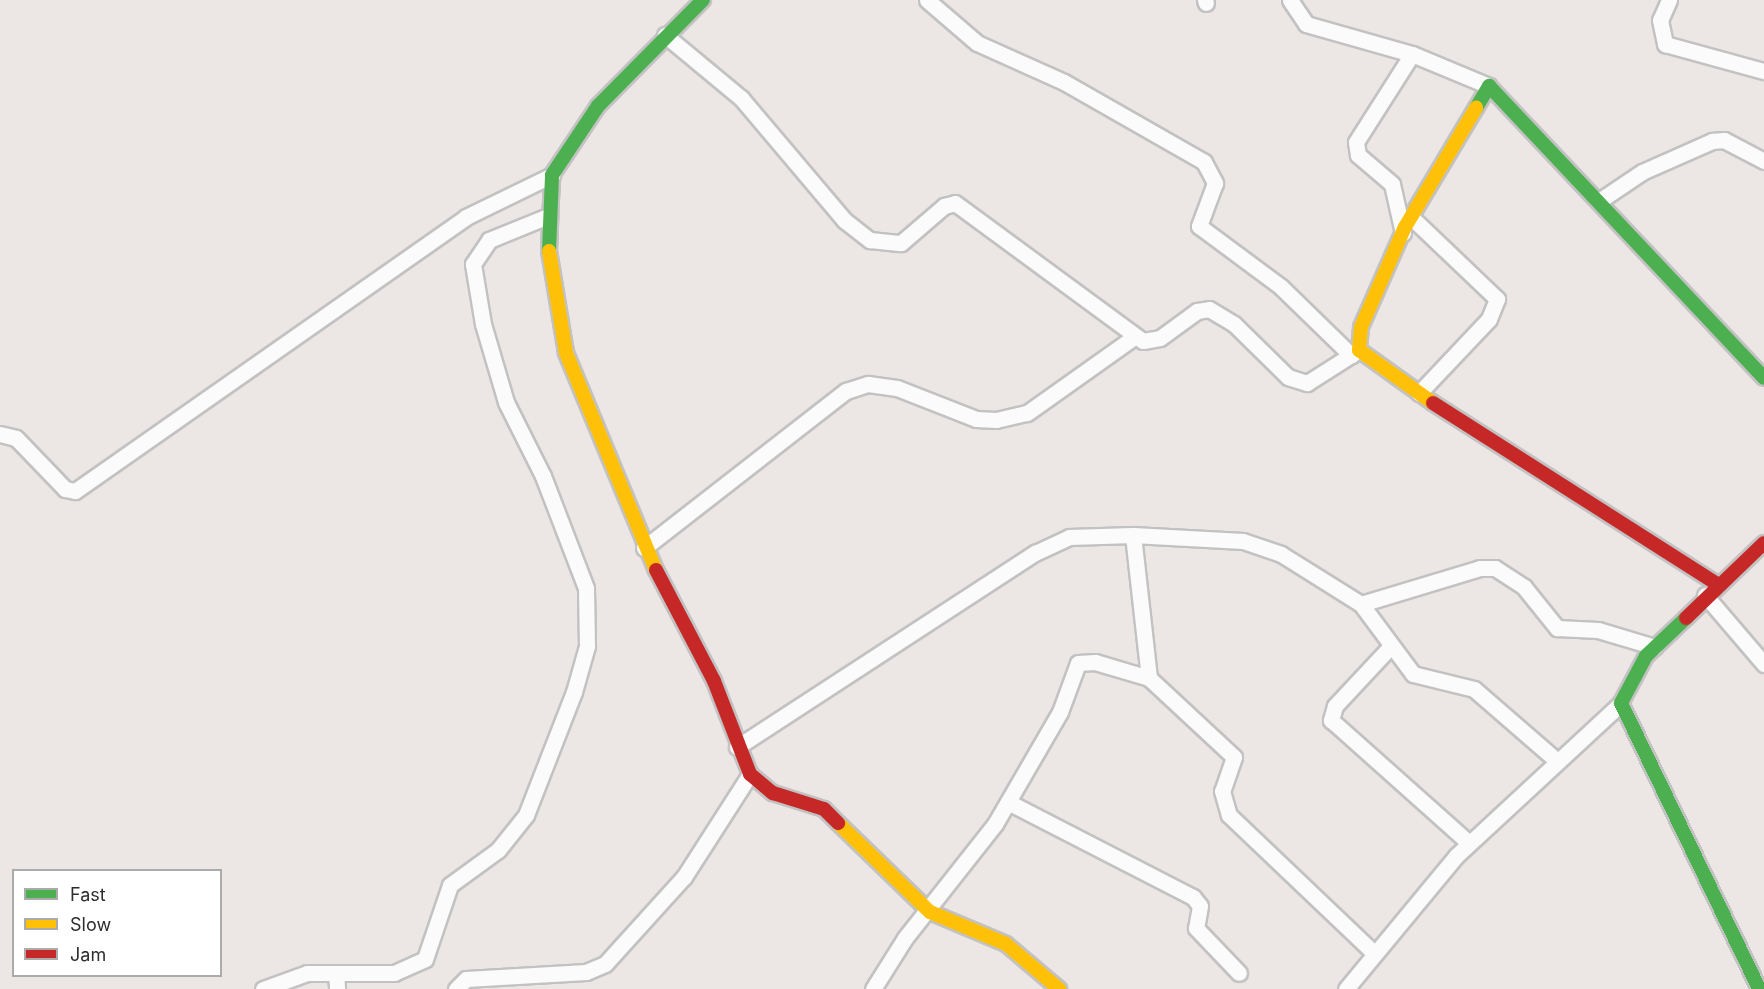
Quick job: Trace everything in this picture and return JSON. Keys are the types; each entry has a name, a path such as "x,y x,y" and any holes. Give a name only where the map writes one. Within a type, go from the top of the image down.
{"main road":[{"path":"703,0 665,35 598,106 552,175 547,241 566,353 609,447 644,548 714,681 737,747 750,774 773,793 824,809 930,912 1006,944 1059,989"},
{"path":"1717,584 1355,353 1360,327 1411,218 1489,86 1764,378"},
{"path":"1760,989 1621,703 1629,680 1655,646 1705,595 1764,543"}],"street":[{"path":"665,35 741,98 844,220 870,240 901,243 955,203 1134,337 1160,338 1197,311 1209,309 1234,324 1296,381 1317,379 1355,353 1281,287 1199,226 1215,183 1204,162 1064,81 977,43 927,0"},
{"path":"1290,0 1306,24 1412,54 1489,86"},
{"path":"1669,0 1660,20 1665,44 1764,71"},
{"path":"1403,233 1392,184 1358,155 1356,142 1412,54"},
{"path":"1599,201 1642,172 1712,141 1724,140 1764,161"},
{"path":"0,434 16,438 65,489 75,490 466,217 552,175"},
{"path":"263,989 307,973 394,973 425,959 450,885 498,850 526,815 587,646 586,588 543,476 506,402 483,324 473,264 489,240 548,216"},
{"path":"1411,218 1497,299 1489,319 1419,393"},
{"path":"644,548 846,391 868,384 897,388 976,419 996,420 1027,413 1134,337"},
{"path":"1133,535 1149,678"},
{"path":"737,747 1035,553 1076,536 1133,535 1266,547 1360,604 1390,647 1424,680 1474,689 1556,760"},
{"path":"1751,554 1764,567"},
{"path":"1360,604 1479,568 1495,568 1524,587 1557,628 1598,630 1655,646"},
{"path":"1705,595 1764,664"},
{"path":"1390,647 1335,706 1331,720 1469,843"},
{"path":"873,989 905,938 930,912 1008,802 1060,712 1078,663 1095,662 1149,678 1234,757 1222,791 1228,815 1373,952"},
{"path":"1346,989 1373,952 1469,843 1556,760 1621,703"},
{"path":"456,989 466,979 568,974 605,964 684,877 750,774"},
{"path":"1008,802 1193,897 1200,906 1196,928 1239,973"},
{"path":"336,973 338,989"}],"traffic: fast":[{"path":"549,251 552,175 598,106 703,0"},
{"path":"1476,108 1489,86 1764,378"},
{"path":"1686,618 1646,656 1621,703 1759,989"}],"traffic: slow":[{"path":"1433,403 1359,350 1361,327 1405,227 1476,108"},
{"path":"549,251 566,353 656,570"},
{"path":"838,823 930,912 1006,944 1059,989"}],"traffic: jam":[{"path":"1433,403 1717,584"},
{"path":"1686,618 1764,543"},
{"path":"656,570 714,681 750,774 773,793 824,809 838,823"}]}
